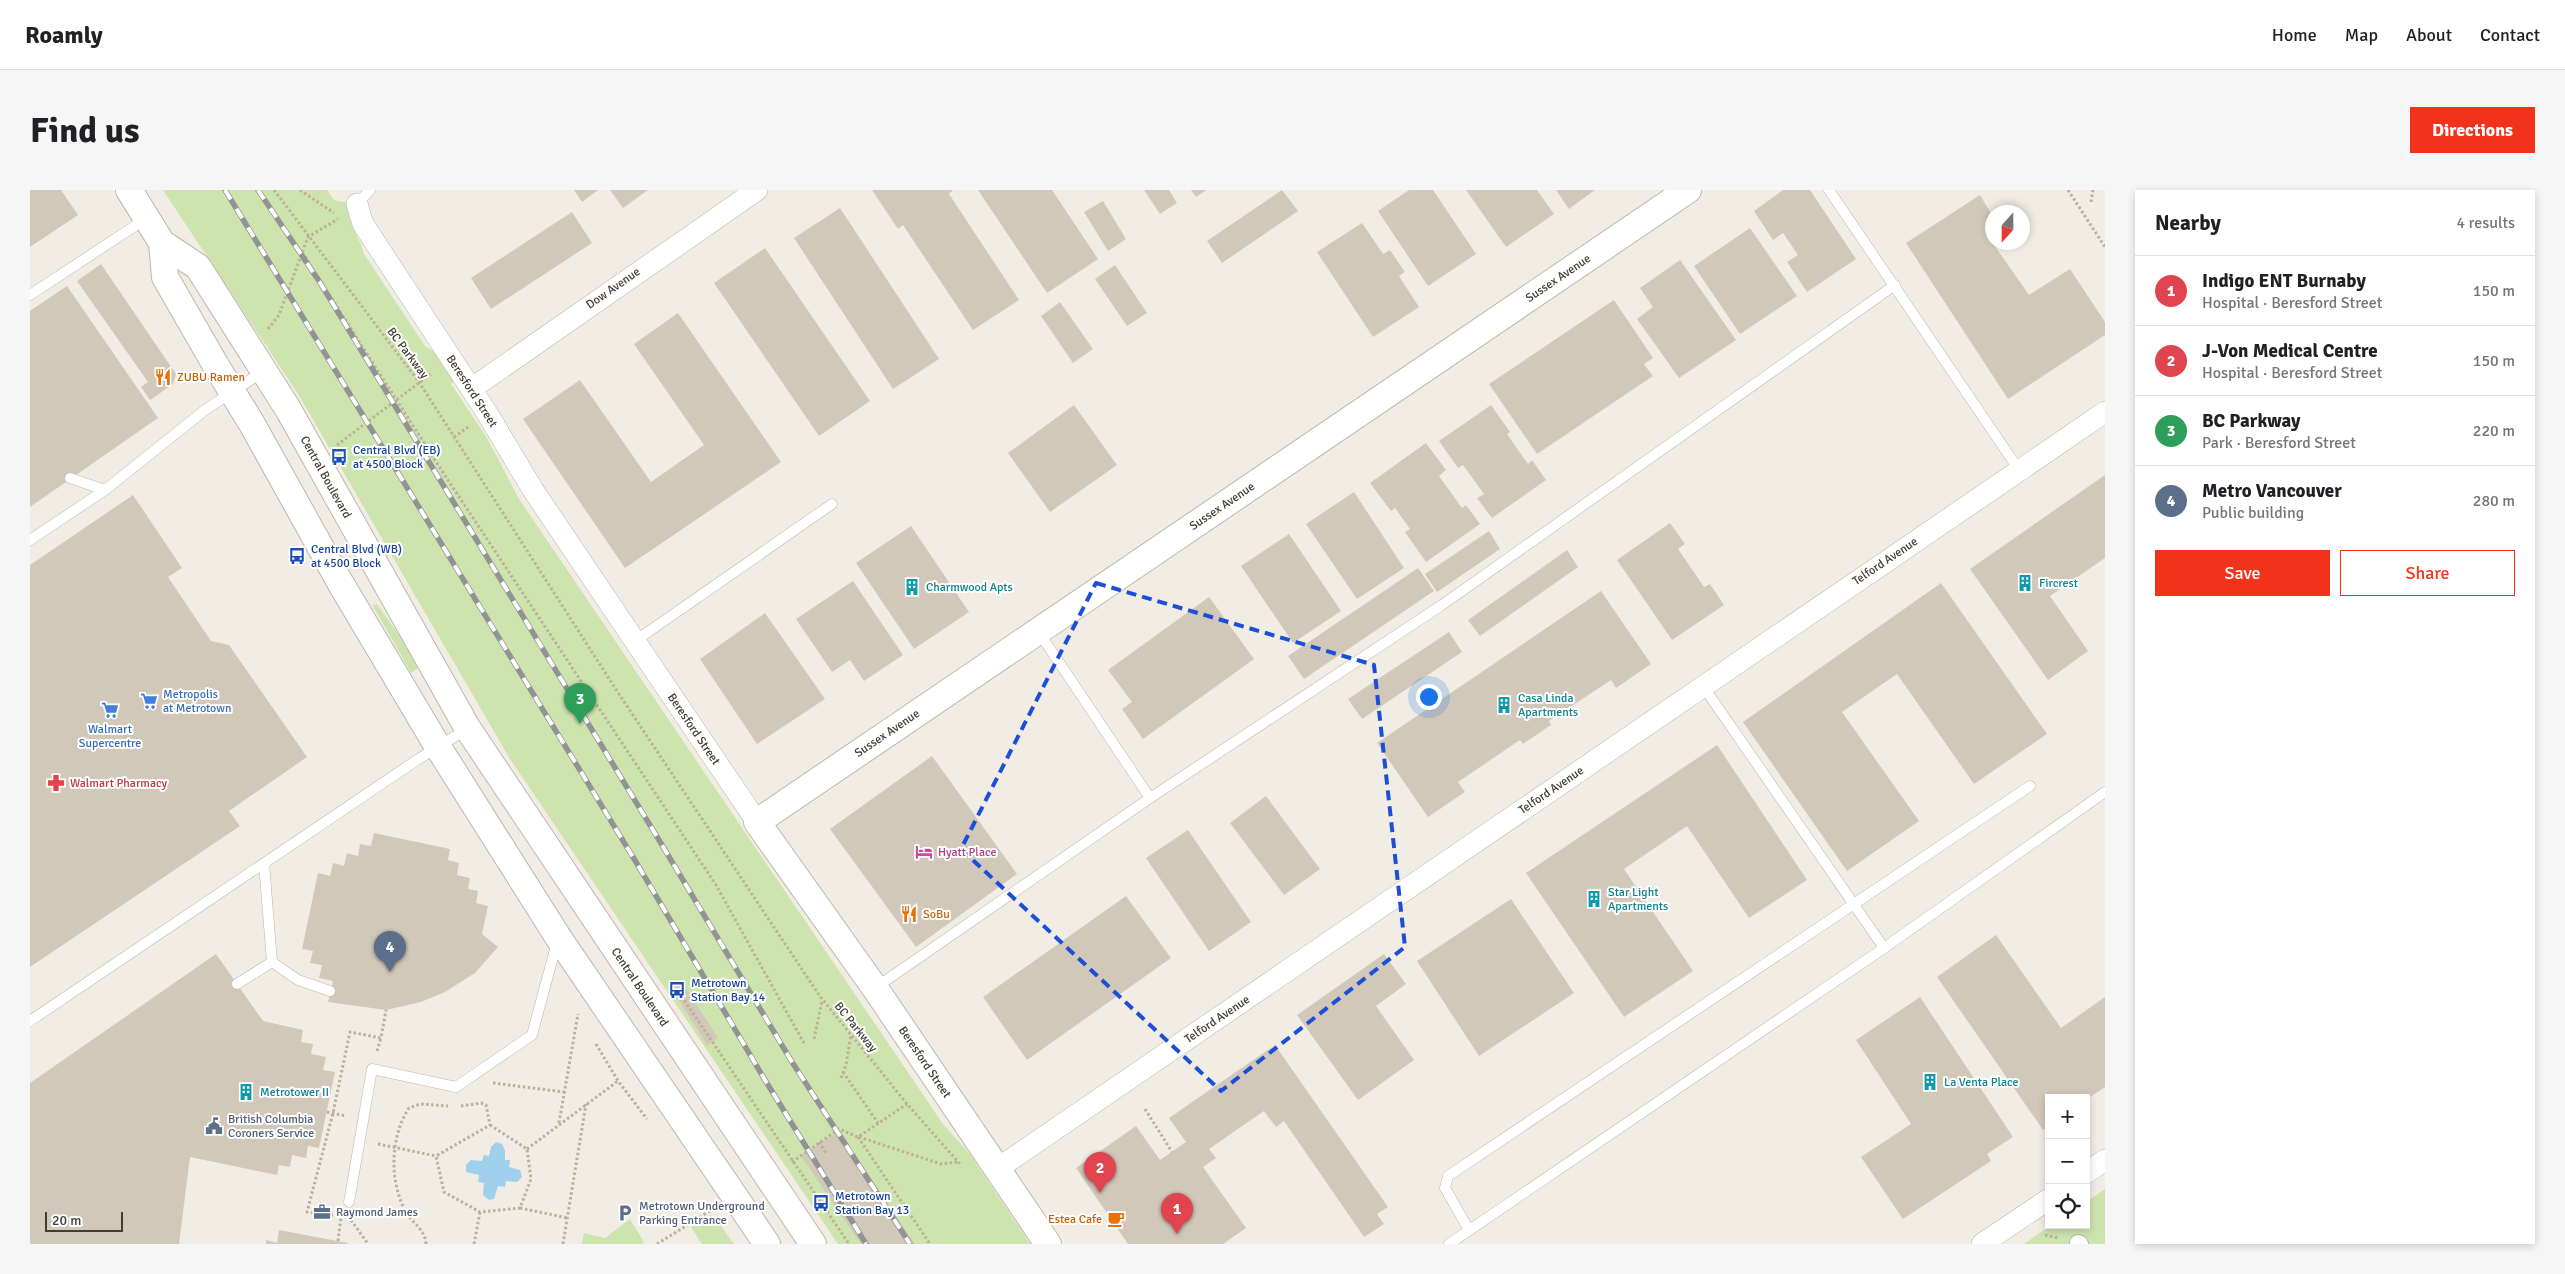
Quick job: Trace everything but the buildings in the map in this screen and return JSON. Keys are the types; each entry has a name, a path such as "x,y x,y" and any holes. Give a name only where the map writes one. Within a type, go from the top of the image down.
{"street":[{"name":"Central Boulevard","path":"128,190 162,243 165,277 252,424 341,584 438,747 558,937 767,1244"},
{"name":"Dow Avenue","path":"471,389 757,190"},
{"name":"Sussex Avenue","path":"757,822 1688,190"},
{"name":"Beresford Street","path":"364,197 363,224 471,389 533,490 757,822 875,988 1048,1244"},
{"name":"Central Boulevard","path":"162,243 198,267 264,370 468,729 813,1244"},
{"name":"Telford Avenue","path":"997,1169 2105,412"},
{"path":"2090,1170 2105,1160"},
{"path":"1982,1244 2045,1202"}],"lane":[{"path":"1829,190 2019,470"},
{"path":"30,295 147,217"},
{"path":"875,988 1150,798 1442,605 1894,285"},
{"path":"30,540 105,490 205,410 264,370"},
{"path":"70,478 105,490"},
{"path":"635,641 832,504"},
{"path":"1038,630 1150,798"},
{"path":"1703,686 1884,948"},
{"path":"30,1021 438,747 468,729"},
{"path":"1469,1230 1444,1188 1448,1176 2030,786"},
{"path":"1449,1244 1884,948 2105,792"},
{"path":"264,863 272,962"},
{"path":"348,1202 372,1069 456,1087 532,1036 558,937"},
{"path":"237,984 272,962"},
{"path":"272,962 298,980 330,991"}],"path":[{"name":"BC Parkway","path":"274,190 419,382 615,688 822,1000 907,1104 964,1168"},
{"path":"265,333 279,315 308,237 341,218 300,190"},
{"path":"2068,190 2105,246"},
{"path":"2091,202 2093,190"},
{"path":"302,252 396,400 716,885 805,1045"},
{"path":"334,447 432,373"},
{"path":"454,437 469,426"},
{"path":"330,439 337,452"},
{"path":"672,982 849,1244"},
{"path":"814,1039 822,1000"},
{"path":"368,1244 347,1214 341,1217 307,1212 333,1114 350,1032 381,1038 386,1010"},
{"path":"559,1124 578,1013"},
{"path":"841,1078 846,1065 851,1035"},
{"path":"843,1072 878,1123"},
{"path":"468,1080 564,1092"},
{"path":"527,1149 618,1080"},
{"path":"426,1244 425,1236 407,1213 398,1192 394,1174 396,1147 403,1118 409,1108 414,1105 454,1106 484,1104 488,1108 490,1126"},
{"path":"563,1244 586,1104"},
{"path":"858,1137 907,1104"},
{"path":"1145,1109 1172,1152"},
{"path":"327,1112 333,1114"},
{"path":"490,1126 527,1149 532,1179 520,1208"},
{"path":"396,1147 436,1156 490,1126"},
{"path":"789,1164 838,1130 940,1164 957,1162"},
{"path":"858,1137 930,1244"},
{"path":"819,1142 827,1154"},
{"path":"436,1156 444,1192 480,1212 520,1208 568,1218"},
{"path":"657,1244 718,1206"},
{"path":"474,1244 480,1212"},
{"path":"338,1241 341,1217"}],"highlighted area":[{"path":"1096,583 1374,665 1405,947 1221,1091 961,849"}],"green space":[{"path":"163,190 327,190 334,200 349,203 349,217 364,254 425,346 443,358 457,380 451,384 487,438 519,499 943,1124 969,1153 1030,1244 838,1244 510,759 298,394"},
{"path":"377,604 421,666 411,673 373,606"},
{"path":"2105,1189 2105,1244 2024,1244 2045,1229 2090,1229 2090,1199"},
{"path":"709,1215 714,1216 734,1244 702,1244 691,1227"},
{"path":"630,1219 644,1242 641,1244 582,1244 584,1233 605,1238"}],"water":[{"path":"496,1142 502,1144 505,1151 505,1160 510,1160 509,1167 520,1170 522,1177 517,1182 506,1181 505,1187 498,1186 494,1199 489,1200 483,1195 484,1183 478,1182 479,1175 466,1172 466,1165 471,1160 482,1161 484,1155 489,1156 491,1147"}],"railway":[{"path":"225,190 633,857 765,1080 866,1244"},
{"path":"258,190 319,281 792,1062 910,1244"}],"place":[{"name":"ZUBU Ramen","path":"163,377"},
{"name":"Central Blvd (EB) at 4500 Block","path":"339,457"},
{"name":"Central Blvd (WB) at 4500 Block","path":"297,556"},
{"name":"Fircrest","path":"2025,583"},
{"name":"Charmwood Apts","path":"912,587"},
{"name":"Metropolis at Metrotown","path":"149,701"},
{"name":"Casa Linda Apartments","path":"1504,705"},
{"name":"Walmart Supercentre","path":"110,710"},
{"name":"BC Parkway","path":"580,724"},
{"name":"Walmart Pharmacy","path":"56,783"},
{"name":"Hyatt Place","path":"924,852"},
{"name":"Star Light Apartments","path":"1594,899"},
{"name":"SoBu","path":"909,914"},
{"name":"Metro Vancouver","path":"390,972"},
{"name":"Metrotown Station Bay 14","path":"677,990"},
{"name":"La Venta Place","path":"1930,1082"},
{"name":"Metrotower II","path":"246,1092"},
{"name":"British Columbia Coroners Service","path":"214,1126"},
{"name":"J-Von Medical Centre","path":"1100,1193"},
{"name":"Metrotown Station Bay 13","path":"821,1203"},
{"name":"Raymond James","path":"322,1212"},
{"name":"Metrotown Underground Parking Entrance","path":"625,1213"},
{"name":"Estea Cafe","path":"1116,1219"},
{"name":"Indigo ENT Burnaby","path":"1177,1234"}]}
